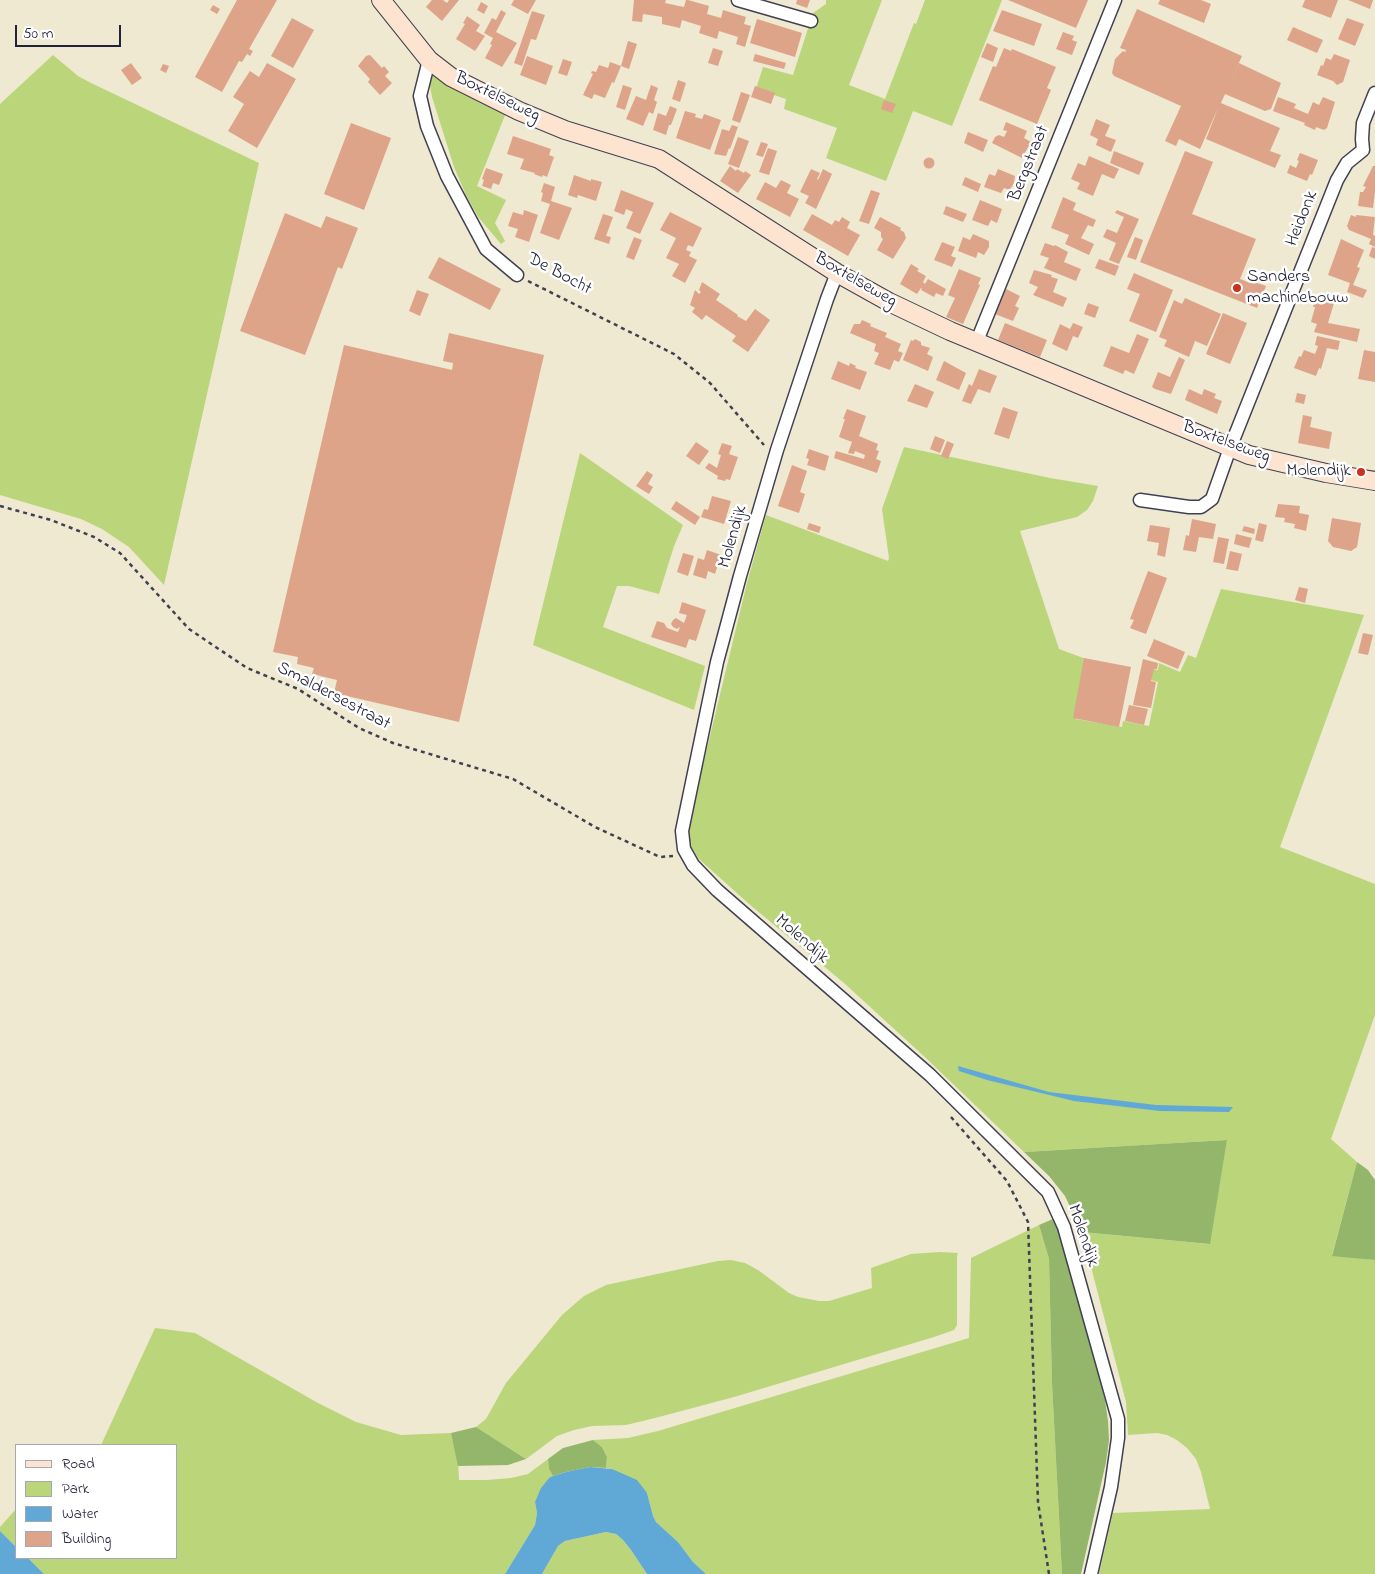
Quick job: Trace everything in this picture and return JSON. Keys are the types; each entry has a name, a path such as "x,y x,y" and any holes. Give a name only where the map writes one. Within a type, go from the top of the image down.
{"street":[{"name":"Boxtelseweg","path":"381,0 429,60 451,77 519,111 565,130 659,159 838,273 889,302 950,331 1249,455 1326,473 1375,481"},
{"path":"738,0 811,21"},
{"name":"Bergstraat","path":"976,341 1116,0"},
{"name":"De Bocht","path":"429,60 420,96 427,126 447,176 486,249 517,275"},
{"name":"Heidonk","path":"1140,500 1189,507 1201,506 1212,499 1230,448 1337,180 1347,163 1369,150 1362,139 1363,123 1375,93"},
{"name":"Molendijk","path":"838,273 827,299 777,450 717,662 682,831 686,854 701,874 717,890 930,1075 1048,1192 1064,1227 1118,1419 1118,1438 1111,1488 1091,1574"}],"path":[{"name":"De Bocht","path":"517,275 674,354 710,383 763,445 777,450"},
{"name":"Smaldersestraat","path":"0,506 51,520 94,537 120,553 190,629 247,668 298,690 359,728 393,743 512,780 595,827 660,856 686,854"},
{"path":"951,1117 1007,1180 1028,1222 1038,1502 1049,1574"}],"green space":[{"path":"826,0 882,0 849,85 885,99 914,23 916,24 925,0 1002,0 952,126 913,111 886,181 826,158 837,128 784,109 786,99 756,89 763,67 793,75 813,13 826,4"},
{"path":"53,55 78,76 91,83 259,163 164,585 129,547 102,529 81,519 0,495 0,104"},
{"path":"430,76 440,78 507,110 477,186 506,200 495,223 505,241 501,244 479,218 466,195 454,167 432,97"},
{"path":"904,447 1050,478 1098,486 1093,501 1087,510 1077,517 1020,531 1059,649 1086,659 1076,719 1122,727 1123,721 1149,726 1158,682 1151,680 1153,669 1158,670 1159,663 1180,672 1188,655 1196,658 1221,589 1364,615 1280,847 1375,884 1375,1015 1331,1139 1357,1162 1332,1255 1375,1260 1375,1574 1099,1574 1113,1513 1210,1509 1201,1472 1196,1459 1187,1448 1167,1435 1157,1433 1128,1435 1126,1402 1082,1232 1209,1244 1227,1140 1024,1152 844,983 749,904 699,859 692,848 688,827 747,583 766,515 888,561 882,509"},
{"path":"580,453 683,525 674,546 659,594 629,586 617,586 603,627 705,666 694,710 533,645"},
{"path":"1227,1140 1210,1244 1082,1232 1065,1196 1049,1176 1024,1152"},
{"path":"1357,1162 1368,1170 1375,1180 1375,1260 1332,1256"},
{"path":"1055,1218 1067,1248 1105,1400 1108,1421 1109,1440 1106,1462 1081,1574 1062,1574 1052,1383 1049,1259 1039,1225"},
{"path":"1039,1225 1049,1259 1052,1383 1062,1574 706,1574 693,1562 678,1542 656,1522 647,1493 612,1469 606,1468 607,1457 602,1447 593,1440 628,1438 658,1431 969,1338 971,1258"},
{"path":"958,1253 957,1325 954,1330 734,1397 655,1418 626,1425 592,1426 574,1430 557,1436 526,1459 476,1427 486,1419 506,1383 562,1315 584,1296 606,1285 718,1261 731,1260 745,1263 758,1270 789,1293 798,1297 829,1301 872,1288 871,1268 911,1254"},
{"path":"155,1328 195,1333 318,1403 356,1422 401,1435 451,1433 458,1461 459,1480 511,1478 528,1474 548,1459 549,1469 553,1476 550,1477 535,1502 537,1513 535,1525 505,1574 44,1574 29,1559 178,1559 178,1444 101,1444"},
{"path":"476,1427 526,1459 508,1465 458,1466 451,1433"},
{"path":"593,1440 602,1447 607,1457 606,1468 590,1467 553,1476 549,1469 548,1459 563,1448"},
{"path":"15,1510 15,1546 0,1531 0,1527"},
{"path":"606,1532 616,1534 623,1540 647,1574 542,1574 558,1546 565,1541"}],"water":[{"path":"958,1066 1049,1092 1156,1105 1233,1107 1229,1112 1160,1111 1074,1101 987,1080 959,1071"},
{"path":"590,1467 612,1469 637,1480 647,1493 656,1522 678,1542 693,1562 706,1574 647,1574 623,1540 616,1534 606,1532 565,1541 558,1546 542,1574 505,1574 535,1525 537,1513 535,1502 541,1488 550,1477"},
{"path":"0,1531 15,1546 15,1559 29,1559 44,1574 0,1574"}],"building":[{"path":"237,0 277,0 249,49 253,51 250,56 247,54 242,62 239,61 222,92 195,77"},
{"path":"432,0 443,0 447,3 449,0 459,0 442,21 426,7"},
{"path":"514,0 536,0 528,14 511,5"},
{"path":"634,0 666,0 665,3 684,7 686,0 688,0 709,6 707,14 721,18 723,10 746,17 744,24 751,26 745,47 736,44 738,37 719,31 717,39 699,33 701,26 682,20 680,28 662,24 662,17 643,14 642,22 632,21"},
{"path":"797,0 810,0 807,8 796,4"},
{"path":"1008,0 1088,0 1076,28"},
{"path":"1160,0 1201,0 1211,4 1204,23 1158,4"},
{"path":"1305,0 1338,0 1331,18 1302,7"},
{"path":"1348,0 1373,0 1370,9"},
{"path":"481,2 488,6 484,14 477,10"},
{"path":"213,5 220,9 217,14 210,10"},
{"path":"1137,9 1242,56 1221,103 1280,128 1270,151 1281,155 1275,168 1206,139 1218,108 1200,149 1179,139 1176,146 1165,141 1181,106 1114,76 1112,73 1115,59 1126,50 1120,48"},
{"path":"501,10 506,13 496,32 517,43 502,67 485,58 492,45 490,44 493,38 484,33 492,18 496,20"},
{"path":"1002,10 1042,24 1034,46 993,31"},
{"path":"532,11 545,15 536,40 531,39 522,66 514,63"},
{"path":"467,16 480,25 476,31 485,36 475,51 456,39 465,24 463,23"},
{"path":"292,18 314,30 293,68 271,56"},
{"path":"1347,18 1364,24 1355,46 1338,39"},
{"path":"757,19 802,33 795,57 750,43"},
{"path":"1293,27 1323,40 1317,53 1287,40"},
{"path":"1063,32 1074,36 1072,40 1077,42 1072,55 1056,49"},
{"path":"628,41 637,44 629,69 621,66"},
{"path":"987,43 998,48 993,62 981,57"},
{"path":"713,48 723,51 718,66 708,63"},
{"path":"1004,48 1011,51 1012,49 1056,67 1047,88 1051,90 1037,124 979,100 993,66 996,67"},
{"path":"755,54 786,63 784,69 753,61"},
{"path":"1334,54 1350,60 1343,82 1337,85 1333,81 1317,75 1326,58 1331,60"},
{"path":"370,55 382,68 384,66 389,72 385,76 392,83 380,95 368,82 370,79 358,66 366,56"},
{"path":"527,56 553,66 546,85 520,75"},
{"path":"563,59 572,62 567,76 558,73"},
{"path":"610,62 621,66 605,98 594,94 592,99 583,95 593,74 591,73 592,71 596,72 599,65 608,68"},
{"path":"131,63 142,78 132,85 121,70"},
{"path":"267,63 296,79 257,148 228,131 244,104 233,97 250,71 259,77"},
{"path":"1239,63 1281,83 1271,109 1265,111 1225,94"},
{"path":"163,64 169,66 166,73 160,70"},
{"path":"678,80 686,83 680,102 672,99"},
{"path":"623,85 632,88 625,110 616,107"},
{"path":"651,85 658,88 654,100 657,102 653,114 649,112 643,126 626,119 636,96 646,100"},
{"path":"755,86 775,93 771,104 751,97"},
{"path":"741,92 750,95 740,123 732,120"},
{"path":"1278,97 1296,104 1294,108 1308,114 1313,102 1319,105 1323,97 1335,102 1327,128 1324,130 1316,127 1315,130 1304,125 1305,123 1273,111"},
{"path":"884,100 896,104 892,113 881,109"},
{"path":"670,106 677,109 666,135 653,130 658,113 666,116"},
{"path":"685,111 696,114 695,117 702,119 704,114 721,120 710,150 676,138"},
{"path":"1096,119 1110,125 1105,136 1116,140 1111,152 1096,145 1098,139 1090,135"},
{"path":"1006,122 1027,131 1024,138 1031,142 1022,158 992,143 995,137 999,135 1004,137 1007,131 1003,130"},
{"path":"351,123 391,138 364,210 324,194"},
{"path":"732,125 738,127 726,156 714,154 722,129 729,131"},
{"path":"968,132 988,140 983,152 964,143"},
{"path":"513,136 551,149 549,155 554,157 547,177 520,169 524,159 507,154"},
{"path":"738,137 749,141 739,168 728,164"},
{"path":"761,142 768,144 763,157 756,155"},
{"path":"768,148 777,151 769,175 759,172"},
{"path":"1114,151 1144,163 1139,175 1110,163"},
{"path":"1185,151 1213,162 1192,214 1256,239 1240,279 1266,286 1257,308 1140,262"},
{"path":"1300,153 1318,160 1312,175 1310,174 1307,181 1287,173 1290,165 1296,168"},
{"path":"1089,156 1119,169 1114,179 1102,174 1093,196 1077,189 1080,183 1071,179 1078,163 1085,166"},
{"path":"929,157 935,163 929,169 923,163"},
{"path":"730,166 736,171 737,169 744,173 745,171 751,175 738,193 720,181"},
{"path":"1373,166 1375,166 1375,192 1373,208 1358,206 1360,192 1363,192 1366,187 1363,186"},
{"path":"486,168 503,174 499,185 493,183 491,189 482,186 484,180 482,179"},
{"path":"811,169 820,173 818,180 823,169 832,174 816,209 805,203 809,196 800,192"},
{"path":"998,169 1015,176 1010,190 1004,188 1001,193 984,187 989,174 995,176"},
{"path":"574,175 591,181 591,179 602,182 596,201 578,195 577,198 568,195"},
{"path":"965,177 981,184 978,192 962,185"},
{"path":"781,180 791,185 787,193 799,199 790,217 756,199 765,182 776,188"},
{"path":"544,183 555,187 551,201 572,208 559,240 540,233 550,204 541,201"},
{"path":"621,190 654,203 640,234 626,228 633,212 626,209 624,215 614,211"},
{"path":"871,190 880,193 869,224 859,221"},
{"path":"1063,197 1076,203 1073,210 1096,220 1093,227 1088,225 1081,238 1094,244 1089,255 1065,244 1069,235 1051,228"},
{"path":"980,200 1002,209 997,223 991,220 988,226 972,220"},
{"path":"946,206 967,214 963,222 943,214"},
{"path":"524,210 538,215 529,242 515,237 518,229 508,226 513,212 523,215"},
{"path":"1117,210 1139,219 1119,264 1109,260 1116,243 1103,237 1107,229 1117,233 1124,217 1115,213"},
{"path":"670,212 702,228 693,247 688,245 686,250 691,252 689,256 697,260 685,283 672,276 679,264 666,258 676,238 660,230"},
{"path":"285,213 321,228 326,216 358,228 342,269 338,267 305,355 240,331"},
{"path":"603,214 613,217 606,236 611,237 609,244 594,239"},
{"path":"812,214 832,225 835,220 839,222 842,217 850,222 847,228 860,235 848,256 803,230"},
{"path":"1351,215 1356,217 1356,215 1375,217 1373,235 1375,236 1375,247 1369,244 1371,239 1349,230 1347,226"},
{"path":"880,217 901,228 900,230 904,232 906,238 893,259 877,250 883,239 881,232 874,228"},
{"path":"973,234 989,241 989,247 984,255 978,252 976,258 958,251 963,237 970,240"},
{"path":"634,237 642,240 634,260 626,257"},
{"path":"1135,237 1143,240 1136,260 1127,257"},
{"path":"1341,239 1364,250 1357,267 1360,268 1353,285 1367,290 1363,298 1347,292 1350,283 1328,275"},
{"path":"942,242 955,247 951,256 956,258 952,267 934,260"},
{"path":"1045,243 1055,245 1068,252 1064,262 1081,269 1076,281 1044,268 1049,258 1040,255"},
{"path":"1372,247 1375,248 1375,259 1369,256"},
{"path":"439,257 501,289 490,310 428,278"},
{"path":"1099,259 1119,266 1115,276 1095,268"},
{"path":"911,264 919,269 917,271 926,276 923,282 925,284 928,279 946,289 943,296 936,293 934,297 921,290 922,288 917,294 900,284"},
{"path":"959,269 981,278 978,284 980,285 963,324 946,317 955,298 948,295"},
{"path":"1034,270 1052,275 1051,277 1058,279 1053,292 1067,298 1063,307 1033,295 1038,287 1029,283"},
{"path":"1134,273 1173,290 1156,332 1129,321 1140,294 1127,289"},
{"path":"702,282 720,294 716,300 737,316 746,321 755,309 770,320 748,352 732,341 736,336 706,315 702,320 692,312 695,308 690,305 695,290 699,294 701,292 699,290"},
{"path":"1006,289 1020,296 1015,306 1019,308 1013,321 995,314"},
{"path":"417,290 429,294 420,316 409,311"},
{"path":"1185,298 1221,314 1207,346 1195,341 1189,357 1164,346 1167,340 1159,337 1174,300 1182,304"},
{"path":"1315,299 1334,303 1328,323 1360,329 1357,342 1314,332 1317,324 1311,322"},
{"path":"1088,303 1099,307 1095,318 1084,314"},
{"path":"1223,313 1247,323 1230,364 1206,354"},
{"path":"862,320 871,324 870,326 887,333 885,337 901,344 898,351 903,353 899,362 894,360 890,370 874,364 879,353 874,351 876,344 850,333 854,324 860,324"},
{"path":"1005,323 1047,340 1040,357 998,340"},
{"path":"1073,323 1083,327 1078,338 1073,336 1067,351 1052,344 1060,324 1070,329"},
{"path":"449,333 544,355 459,722 334,693 337,680 312,674 314,668 297,664 298,657 273,652 344,345 452,370 453,363 443,361"},
{"path":"1137,334 1149,339 1134,374 1125,370 1123,374 1103,366 1111,346 1129,353"},
{"path":"1317,336 1340,341 1338,350 1327,348 1321,369 1319,368 1316,376 1294,368 1304,350 1315,354 1318,346 1315,345"},
{"path":"915,339 921,342 921,345 930,348 927,354 933,357 928,371 903,360 911,340"},
{"path":"1364,350 1375,352 1375,382 1358,379"},
{"path":"1179,357 1185,360 1171,394 1152,387 1158,372 1170,377"},
{"path":"838,361 849,366 850,363 856,366 855,368 867,372 860,390 831,379"},
{"path":"944,361 966,373 959,390 936,380"},
{"path":"979,369 997,376 990,393 978,389 971,404 962,401 969,384 972,386"},
{"path":"915,384 934,392 927,408 907,401"},
{"path":"1189,389 1202,395 1204,389 1216,394 1214,398 1222,401 1217,414 1185,400"},
{"path":"1297,393 1306,395 1304,404 1295,402"},
{"path":"1003,407 1018,412 1009,439 994,434"},
{"path":"847,409 866,416 859,436 878,444 876,450 879,451 876,459 881,461 877,473 834,458 836,451 864,459 865,455 855,451 854,454 848,453 852,442 839,437"},
{"path":"1303,415 1312,417 1310,427 1332,432 1329,449 1298,443"},
{"path":"935,436 945,440 940,453 930,449"},
{"path":"947,441 954,444 948,459 941,456"},
{"path":"696,442 709,451 699,465 686,456"},
{"path":"722,443 732,446 729,454 738,457 730,480 726,479 725,481 717,479 718,476 705,468 709,463 717,468 721,455 718,454"},
{"path":"809,449 829,456 825,471 807,465 809,459 806,458"},
{"path":"792,465 807,471 800,492 805,494 799,513 778,506"},
{"path":"647,471 653,475 648,484 653,487 649,494 636,486"},
{"path":"712,496 731,501 724,524 701,517 704,509 708,510"},
{"path":"676,501 700,517 695,525 671,509"},
{"path":"1278,504 1300,506 1299,513 1309,515 1306,531 1294,528 1295,524 1284,522 1285,518 1275,517"},
{"path":"1332,518 1361,523 1357,547 1351,551 1333,547 1328,541"},
{"path":"1192,519 1216,524 1213,539 1199,537 1196,552 1183,550 1186,535 1189,536"},
{"path":"809,523 821,527 819,533 807,529"},
{"path":"1259,523 1267,525 1263,542 1255,540"},
{"path":"1150,525 1170,528 1165,557 1157,555 1159,543 1147,541"},
{"path":"1244,526 1255,529 1254,534 1242,531"},
{"path":"1236,534 1252,538 1249,548 1234,544"},
{"path":"1218,537 1229,539 1224,564 1213,562"},
{"path":"707,550 721,555 715,574 708,571 706,579 693,575 698,558 704,560"},
{"path":"1230,551 1242,554 1238,571 1226,569"},
{"path":"683,553 694,556 688,576 677,572"},
{"path":"1148,571 1167,578 1146,634 1130,628 1134,620 1130,619"},
{"path":"1299,587 1308,589 1305,603 1295,600"},
{"path":"682,602 706,610 696,641 689,639 686,648 651,637 657,621 664,623 667,628 678,632 680,627 677,629 671,624 676,618 684,623 687,615 679,613"},
{"path":"1363,633 1373,635 1368,655 1358,653"},
{"path":"1154,639 1185,652 1178,669 1147,656"},
{"path":"1084,658 1131,667 1119,727 1073,718"},
{"path":"1143,659 1158,663 1157,669 1154,669 1151,681 1156,682 1151,708 1133,705"},
{"path":"1129,705 1148,709 1144,725 1125,721"}],"place":[{"name":"Sanders machinebouw","path":"1237,288"},
{"name":"Molendijk","path":"1361,472"}]}
